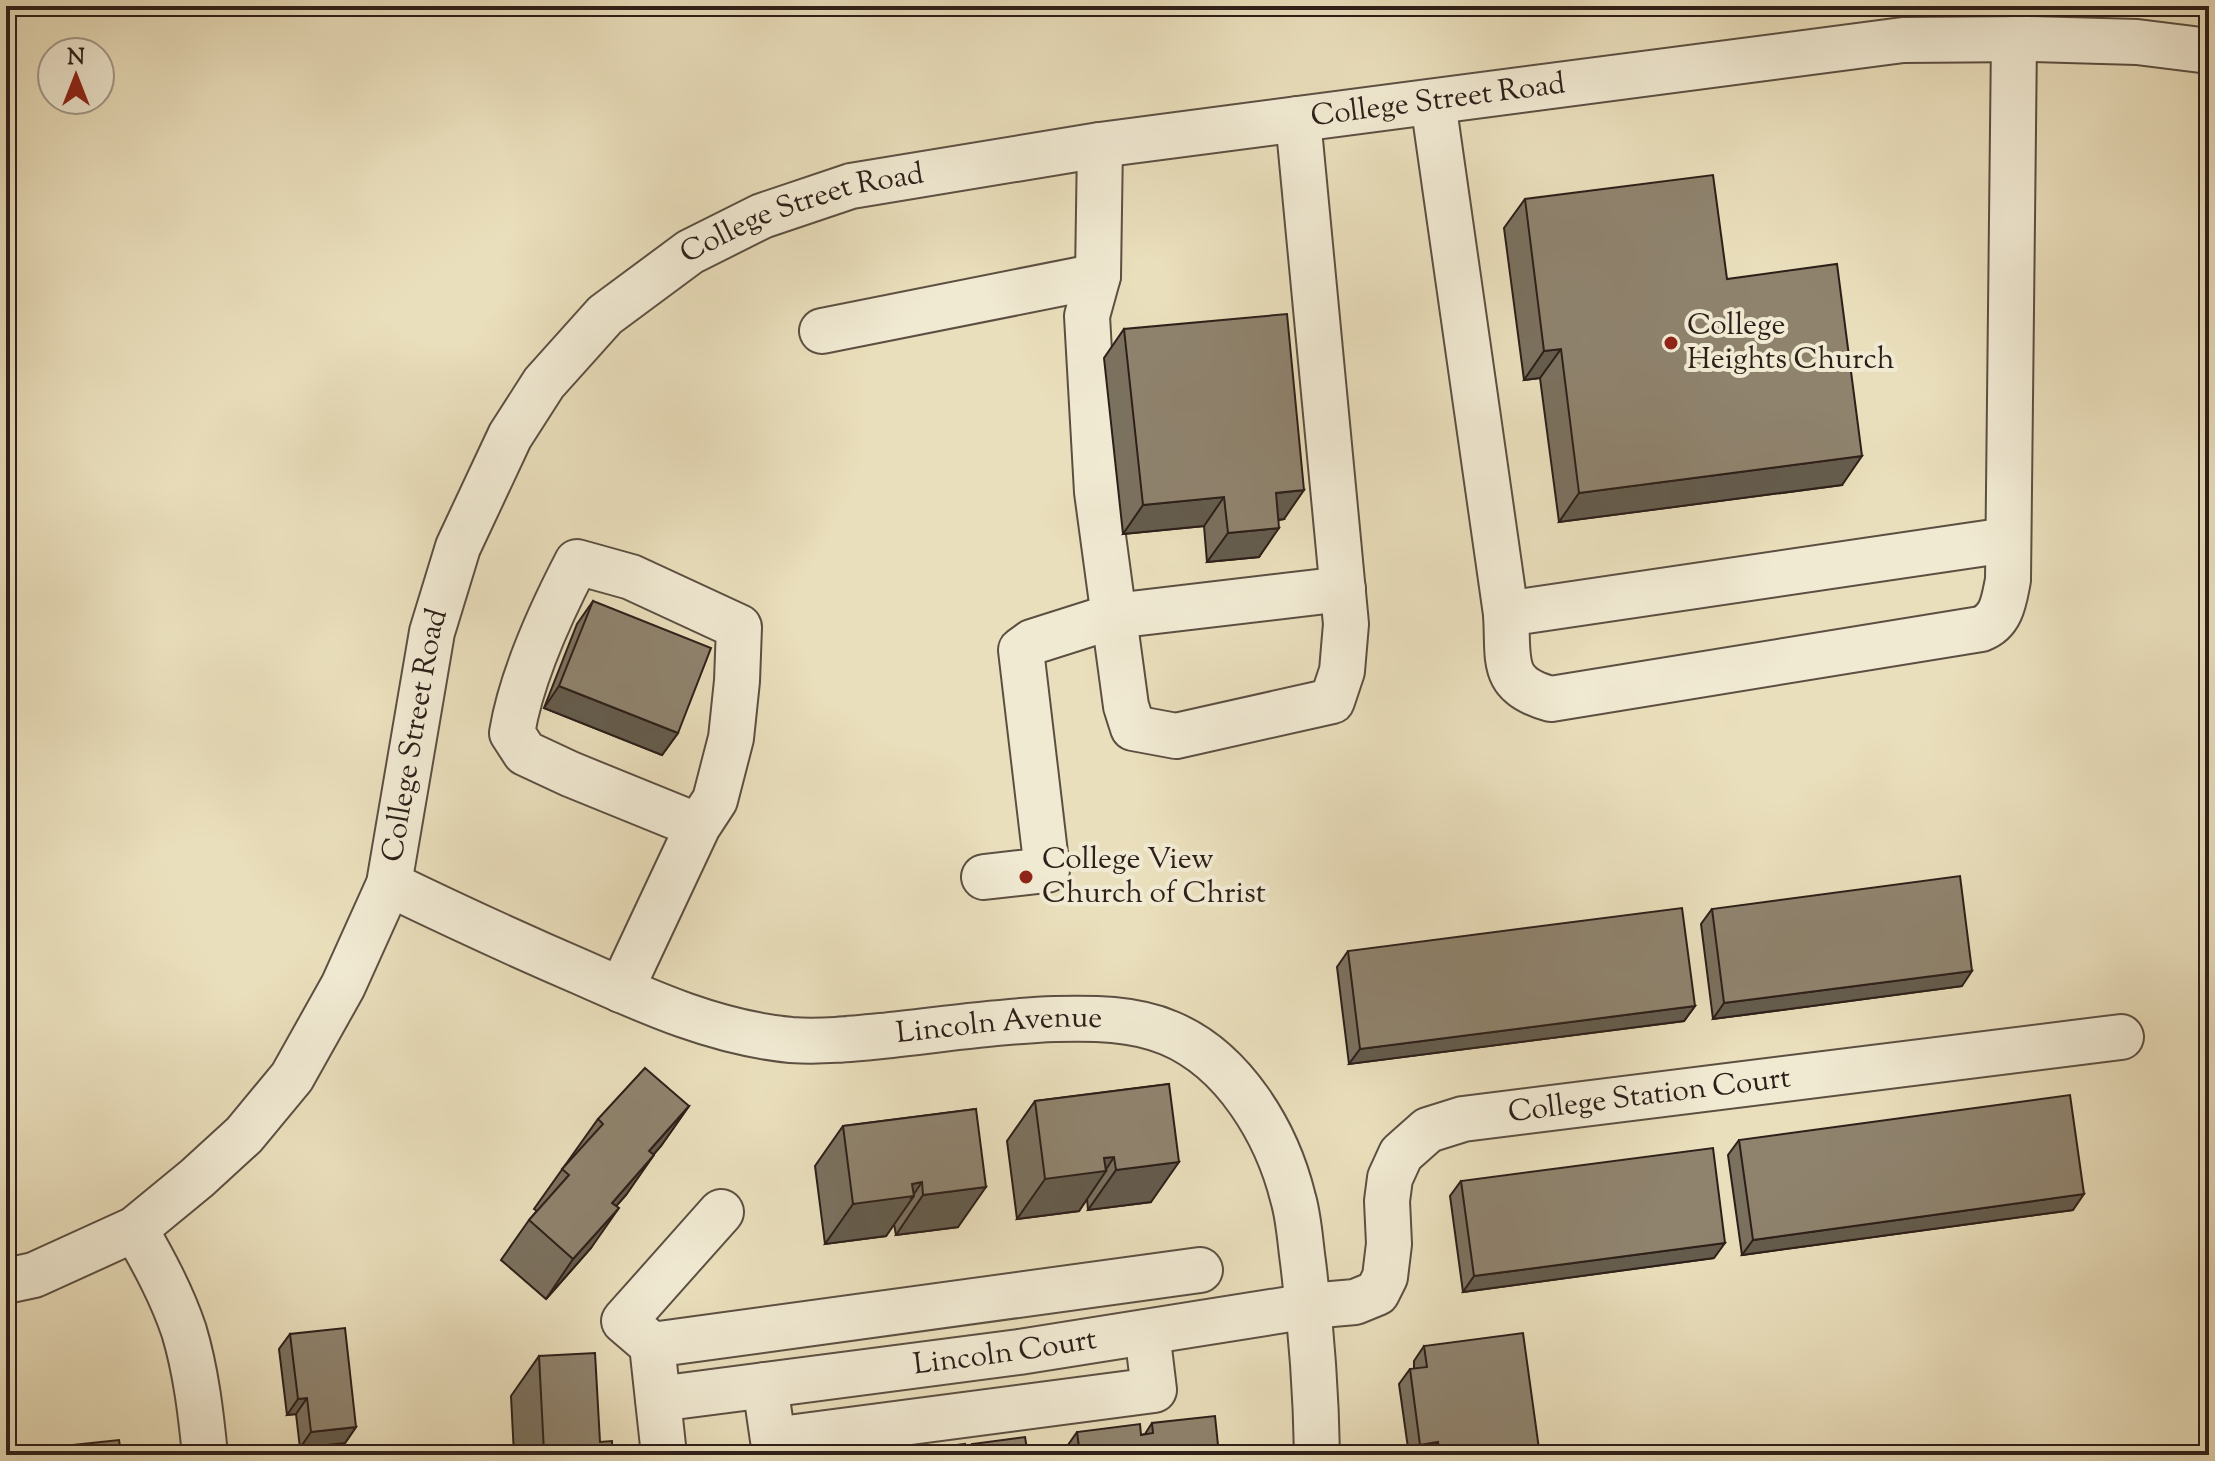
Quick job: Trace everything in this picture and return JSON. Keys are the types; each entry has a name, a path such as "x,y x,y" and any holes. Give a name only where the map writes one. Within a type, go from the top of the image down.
{"street":[{"path":"1433,102 1506,614 1509,667 1518,684 1531,694 1551,699 1991,625 2002,609 2008,580 2014,39"},
{"name":"College Street Road","path":"6,1281 34,1275 135,1229 244,1135 292,1077 343,986 389,884 432,632 458,547 510,436 544,383 605,315 690,252 762,216 851,186 1100,145 1903,40 2137,42 2209,51"},
{"path":"1100,145 1098,276 1087,316 1097,492 1126,706 1133,728 1176,736 1332,701 1342,671 1346,624 1298,119"},
{"path":"822,331 1098,276"},
{"path":"1506,614 2007,540"},
{"path":"621,990 698,826 715,800 731,738 739,627 631,577 577,562 556,603 516,707 512,733 525,753 698,826"},
{"path":"984,877 1047,870 1021,650 1032,642 1114,616 1343,589"},
{"name":"Lincoln Avenue","path":"389,884 621,990 707,1023 750,1034 793,1040 836,1041 1051,1019 1093,1019 1133,1022 1170,1033 1202,1051 1229,1076 1252,1105 1270,1136 1294,1200 1309,1306 1316,1386 1317,1455"},
{"name":"College Station Court","path":"1309,1306 1355,1302 1377,1293 1385,1277 1389,1244 1387,1201 1390,1178 1401,1154 1428,1130 1463,1119 2121,1037"},
{"path":"664,1455 678,1396 652,1345 624,1321 721,1212"},
{"path":"135,1229 163,1278 184,1332 199,1404 205,1455"},
{"path":"652,1345 1200,1270"},
{"path":"1009,1296 1028,1406"},
{"name":"Lincoln Court","path":"678,1396 1019,1352 1309,1306"},
{"path":"765,1385 773,1440 1154,1390 1147,1332"}],"building":[{"name":"College Heights Church","path":"1713,175 1727,279 1837,264 1862,456 1579,493 1561,349 1544,351 1525,199"},
{"path":"1287,314 1304,490 1276,493 1279,528 1228,533 1224,497 1143,505 1124,329"},
{"path":"593,601 711,648 678,733 559,686"},
{"path":"1960,876 1972,971 1724,1003 1712,909"},
{"path":"1682,908 1695,1006 1360,1049 1348,951"},
{"path":"645,1068 689,1106 649,1151 654,1155 612,1203 619,1208 573,1259 529,1220 569,1175 562,1169 603,1124 598,1119"},
{"path":"1169,1084 1179,1162 1116,1170 1114,1157 1104,1158 1106,1171 1045,1179 1035,1101"},
{"path":"2070,1095 2084,1194 1753,1240 1739,1140"},
{"path":"976,1109 986,1187 923,1195 922,1182 912,1184 914,1196 853,1204 843,1126"},
{"path":"1713,1148 1725,1243 1474,1276 1461,1181"},
{"path":"345,1328 356,1427 311,1432 307,1398 298,1399 290,1334"},
{"path":"1523,1333 1539,1449 1492,1455 1440,1455 1438,1442 1420,1445 1410,1369 1427,1367 1424,1346"},
{"path":"595,1353 600,1442 612,1441 612,1455 551,1455 551,1452 544,1452 539,1356"},
{"path":"1215,1416 1219,1455 1080,1455 1077,1432 1140,1424 1141,1435 1153,1433 1152,1423"},
{"path":"1025,1437 1028,1455 966,1455 974,1454 972,1444"},
{"path":"119,1440 120,1447 132,1447 133,1455 65,1455 64,1446"},
{"path":"965,1444 966,1455 913,1455 912,1451"}],"place":[{"name":"College Heights Church","path":"1671,343"},
{"name":"College View Church of Christ","path":"1026,877"}]}
